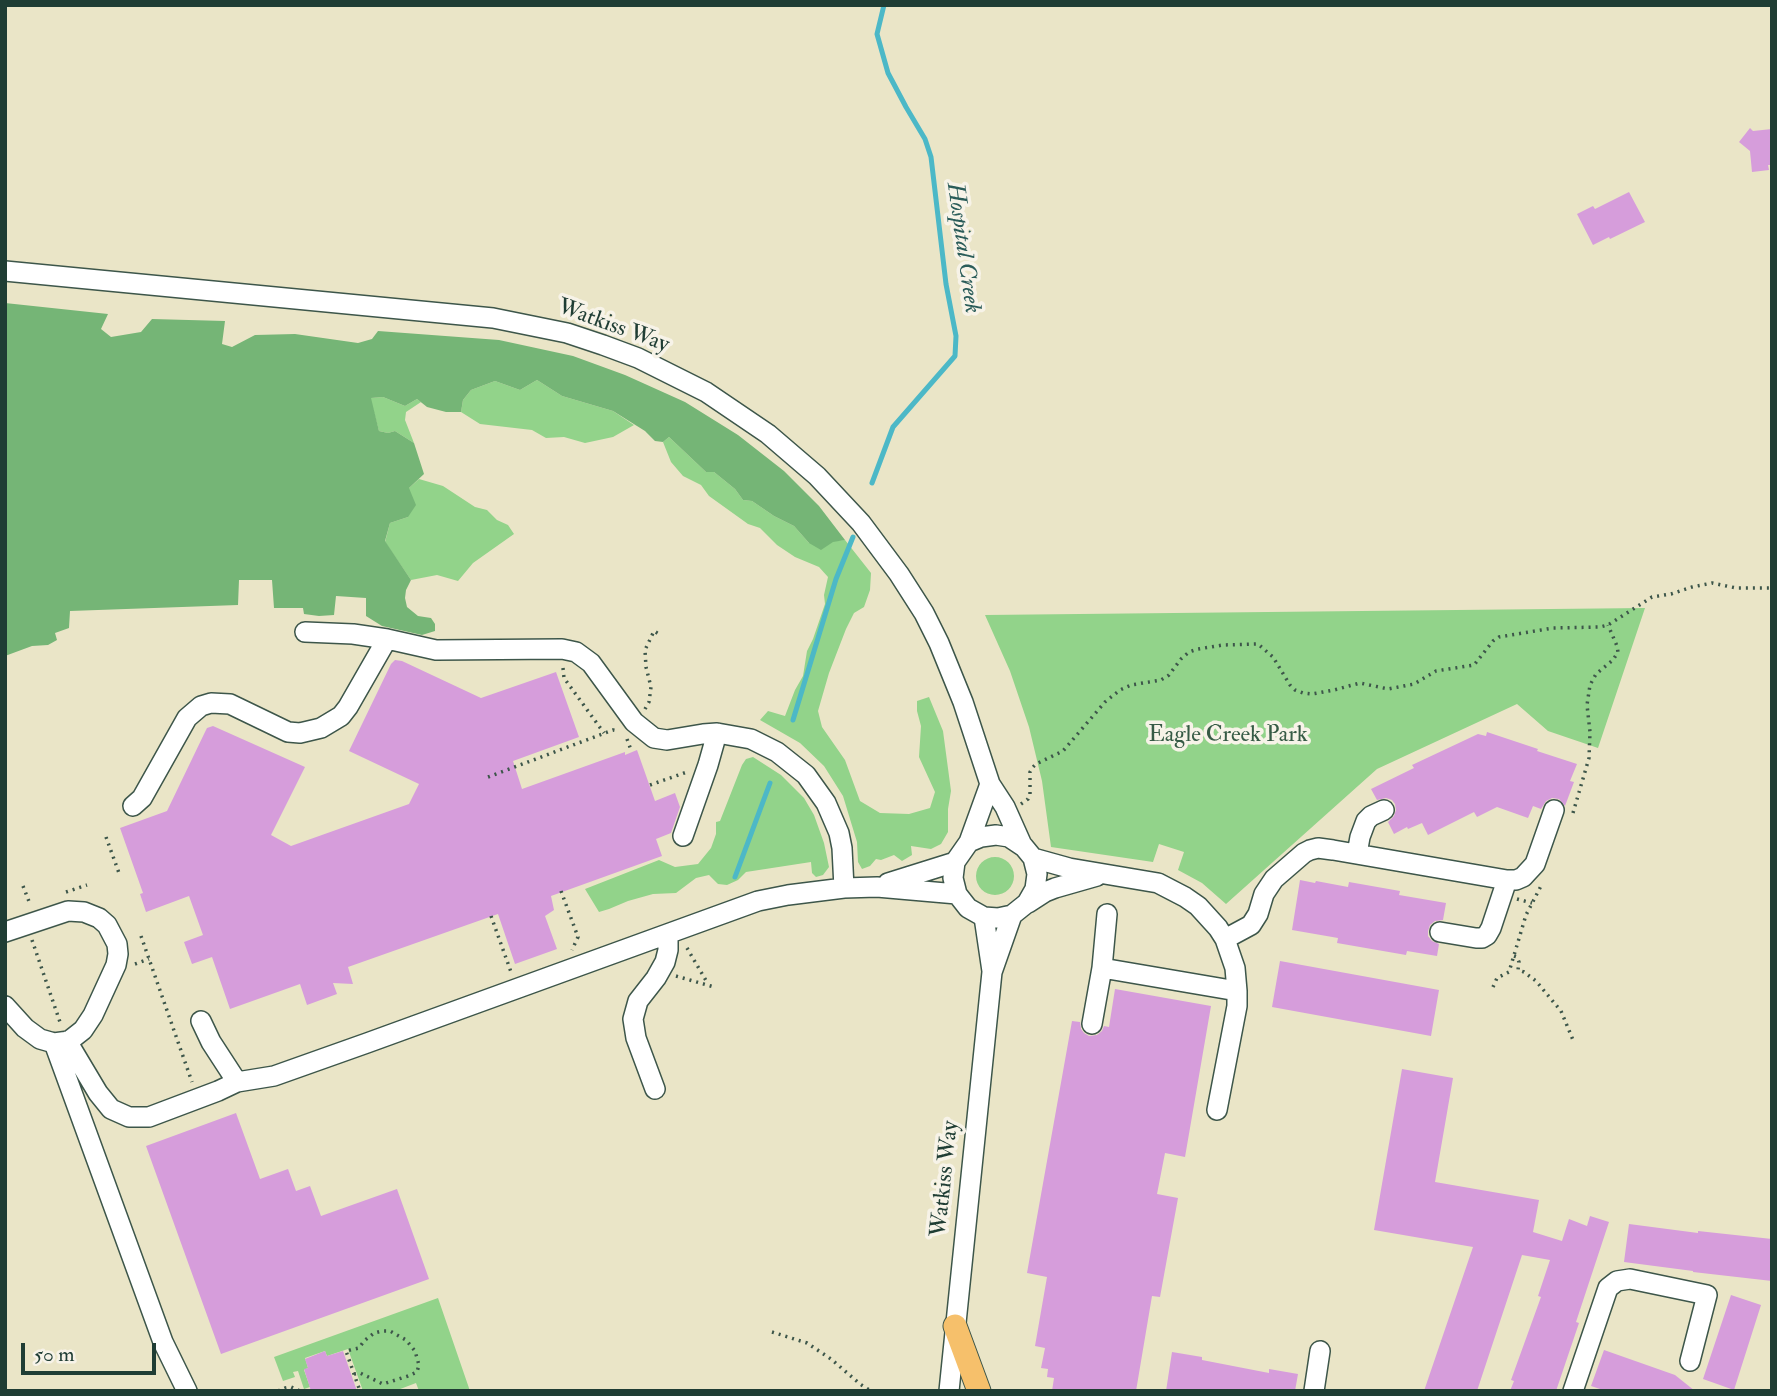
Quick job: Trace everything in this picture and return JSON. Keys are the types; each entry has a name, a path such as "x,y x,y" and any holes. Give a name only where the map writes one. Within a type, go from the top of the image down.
{"main road":[{"path":"955,1326 979,1391"}],"street":[{"name":"Watkiss Way","path":"5,271 493,318 567,333 615,349 672,374 738,412 777,441 832,491 874,539 911,592 939,643 963,702 990,783 1027,852"},
{"path":"305,632 353,634 432,650 568,649 576,652 591,663 634,722 654,738 667,740 717,733 743,737 777,751 806,775 827,803 839,833 844,888"},
{"path":"133,806 142,798 187,718 201,706 211,703 230,704 288,732 300,733 320,728 331,723 348,707 387,639"},
{"path":"683,836 717,733"},
{"path":"990,783 969,842 956,862 953,878 957,894 968,908 984,917 998,918 1020,909 1045,892 1105,874"},
{"path":"1357,854 1366,821 1384,810"},
{"path":"1224,939 1251,925 1268,887 1304,853 1318,848 1516,880 1523,877 1535,864 1562,816"},
{"path":"969,842 996,835 1009,837 1027,852 1053,865 1158,883 1198,906 1218,928 1235,968 1237,1006 1217,1110"},
{"path":"1020,909 1035,889 1037,874 1027,852"},
{"path":"877,887 956,862"},
{"path":"1440,932 1476,938 1487,934 1507,880"},
{"path":"61,1042 111,1109 129,1117 149,1116 237,1082 274,1076 374,1046 470,1012 517,989 567,971 676,938 758,901 844,888 877,887 957,894"},
{"name":"Watkiss Way","path":"992,972 1020,909"},
{"path":"5,1006 40,1039 61,1042 77,1036 93,1015 116,965 118,954 117,944 107,925 85,912 68,911 17,928"},
{"path":"1092,1024 1102,968 1107,914"},
{"name":"Watkiss Way","path":"949,1391 992,972 984,917"},
{"path":"655,1089 636,1038 633,1019 638,1001 656,978 676,938"},
{"path":"1102,968 1237,991"},
{"path":"201,1021 237,1082"},
{"path":"61,1042 163,1342 187,1391"},
{"path":"1573,1391 1608,1288 1617,1281 1629,1279 1707,1295 1690,1361"},
{"path":"1314,1391 1320,1351"}],"path":[{"path":"1005,807 1018,805 1028,799 1031,789 1030,772 1033,767 1063,751 1105,702 1131,685 1161,680 1169,675 1189,652 1198,649 1258,644 1273,657 1290,685 1303,693 1312,694 1360,683 1388,689 1414,684 1436,671 1474,665 1499,637 1553,628 1608,625 1652,597 1712,583 1736,588 1772,588"},
{"path":"1562,816 1589,758 1587,705 1590,685 1596,674 1613,660 1618,652 1608,625"},
{"path":"634,722 649,702 651,687 645,650 654,631 659,635"},
{"path":"562,663 564,678 604,733"},
{"path":"488,777 613,730 624,733 631,751"},
{"path":"650,785 686,772"},
{"path":"106,837 119,873"},
{"path":"1493,987 1497,978 1509,972 1526,915 1547,876"},
{"path":"561,891 578,937 567,971"},
{"path":"491,916 517,989"},
{"path":"17,928 61,1042"},
{"path":"141,936 193,1083"},
{"path":"670,974 712,986 676,938"},
{"path":"1514,956 1519,962 1518,970 1536,981 1561,1011 1573,1040"},
{"path":"354,1374 360,1373 383,1384 408,1376 417,1372 419,1365 415,1351 406,1340 390,1331 374,1333 359,1348 346,1351 354,1374 360,1391"},
{"path":"772,1332 807,1343 870,1391"},
{"path":"278,1391 291,1387 300,1391"}],"green space":[{"path":"5,303 108,314 101,329 111,337 141,332 152,319 225,321 222,344 232,347 255,335 295,334 358,343 372,339 378,331 499,340 573,356 625,375 685,402 738,435 784,471 819,506 845,540 833,542 821,550 809,543 794,526 752,501 743,500 735,489 714,472 706,472 669,437 663,442 655,441 645,431 613,411 562,396 537,380 520,390 495,381 471,390 463,400 461,412 446,412 427,407 417,399 405,406 383,397 371,398 379,431 395,431 414,443 424,474 409,488 416,505 408,517 390,523 385,541 411,580 406,590 407,607 418,616 431,618 435,631 422,635 382,626 366,616 366,598 336,596 334,615 304,614 303,608 274,608 272,580 239,580 238,605 70,611 69,628 55,633 57,640 48,645 32,646 5,656"},
{"path":"537,380 562,396 613,411 634,425 613,437 585,443 564,437 546,438 532,430 480,424 461,412 463,400 471,390 495,381 520,390"},
{"path":"383,397 405,406 417,399 421,402 406,412 405,420 414,443 395,431 379,431 370,398"},
{"path":"669,437 706,472 714,472 735,489 743,500 752,501 794,526 809,543 845,540 871,573 870,590 864,607 854,613 829,673 818,711 822,727 845,760 860,801 880,813 909,814 930,808 935,792 919,757 921,726 917,701 929,697 943,731 951,791 948,832 941,844 931,849 911,846 912,855 902,861 894,855 876,859 870,866 862,869 858,862 857,842 843,796 824,766 800,743 760,720 768,711 785,716 803,676 807,651 825,604 828,577 819,567 795,557 777,545 760,528 748,524 709,496 701,485 683,476 671,462 663,442"},
{"path":"419,479 443,486 475,507 487,510 497,520 508,525 514,534 473,563 458,581 437,575 411,580 385,542 390,523 408,517 409,488"},
{"name":"Eagle Creek Park","path":"1645,608 1598,748 1548,731 1517,704 1377,769 1226,904 1202,883 1178,870 1184,852 1159,844 1153,862 1051,847 1042,781 1029,727 1010,671 985,615"},
{"path":"753,757 781,775 804,798 814,815 824,843 829,867 823,875 816,877 812,873 811,862 746,872 727,885 718,884 709,875 696,878 676,893 653,894 599,912 585,889 659,860 675,867 698,864 711,848 716,834 716,822 720,821 742,765 746,759"},
{"path":"995,857 1008,863 1014,876 1008,889 995,895 982,889 976,876 982,863"},
{"path":"438,1298 470,1391 419,1391 416,1383 395,1391 363,1391 348,1349 327,1356 325,1351 305,1358 308,1368 304,1370 310,1387 304,1389 298,1371 293,1372 295,1377 283,1381 274,1357"}],"building":[{"path":"1750,128 1753,131 1772,129 1772,165 1768,165 1769,170 1752,172 1750,151 1739,142"},
{"path":"1629,192 1645,222 1593,245 1577,214 1593,206 1595,209"},
{"path":"395,660 481,698 556,672 579,737 513,761 522,789 637,750 655,801 675,793 680,807 671,833 656,839 662,856 551,896 554,910 545,916 557,949 515,964 498,914 348,967 353,984 333,983 337,994 307,1005 300,984 230,1009 212,957 192,964 184,942 203,935 189,896 146,912 140,894 143,893 120,828 167,811 207,728 213,726 305,767 271,835 291,846 409,804 419,784 349,751"},
{"path":"1487,732 1577,764 1565,806 1559,799 1552,798 1546,801 1541,809 1533,806 1528,818 1497,807 1477,817 1474,812 1428,835 1422,823 1394,834 1388,822 1394,816 1395,804 1386,798 1377,800 1371,789 1414,768 1412,765 1478,734 1486,736"},
{"path":"1300,880 1348,887 1349,882 1400,891 1399,895 1446,903 1443,920 1435,921 1428,931 1432,941 1439,944 1437,956 1407,951 1406,955 1337,943 1338,938 1292,930"},
{"path":"1280,961 1439,990 1431,1036 1272,1007"},
{"path":"1115,989 1211,1006 1185,1157 1165,1153 1157,1194 1178,1198 1160,1297 1152,1296 1136,1391 1052,1391 1054,1378 1047,1377 1048,1369 1041,1368 1045,1348 1035,1346 1047,1277 1027,1273 1072,1021 1080,1022 1081,1029 1089,1036 1097,1035 1104,1026 1109,1027"},
{"path":"1402,1069 1453,1078 1435,1182 1539,1200 1533,1232 1562,1241 1569,1219 1587,1226 1590,1216 1609,1222 1556,1391 1510,1391 1514,1381 1511,1380 1541,1297 1538,1296 1550,1260 1522,1255 1477,1391 1424,1391 1473,1247 1374,1230"},
{"path":"236,1113 260,1179 288,1169 296,1191 310,1186 321,1216 397,1189 429,1279 221,1354 146,1146"},
{"path":"1629,1224 1772,1239 1772,1281 1624,1262"},
{"path":"1731,1295 1761,1305 1734,1390 1703,1379"},
{"path":"1604,1350 1675,1375 1695,1391 1606,1391 1591,1386"},
{"path":"325,1351 327,1356 343,1351 357,1391 311,1391 304,1369 308,1368 305,1359"},
{"path":"1172,1352 1269,1373 1269,1369 1298,1374 1295,1391 1166,1391"}],"waterway":[{"name":"Hospital Creek","path":"872,483 893,427 955,356 956,336 946,284 931,157 925,139 888,73 877,34 884,5"},
{"name":"Hospital Creek","path":"793,720 836,579 853,537"},
{"name":"Hospital Creek","path":"735,877 770,783"}]}
